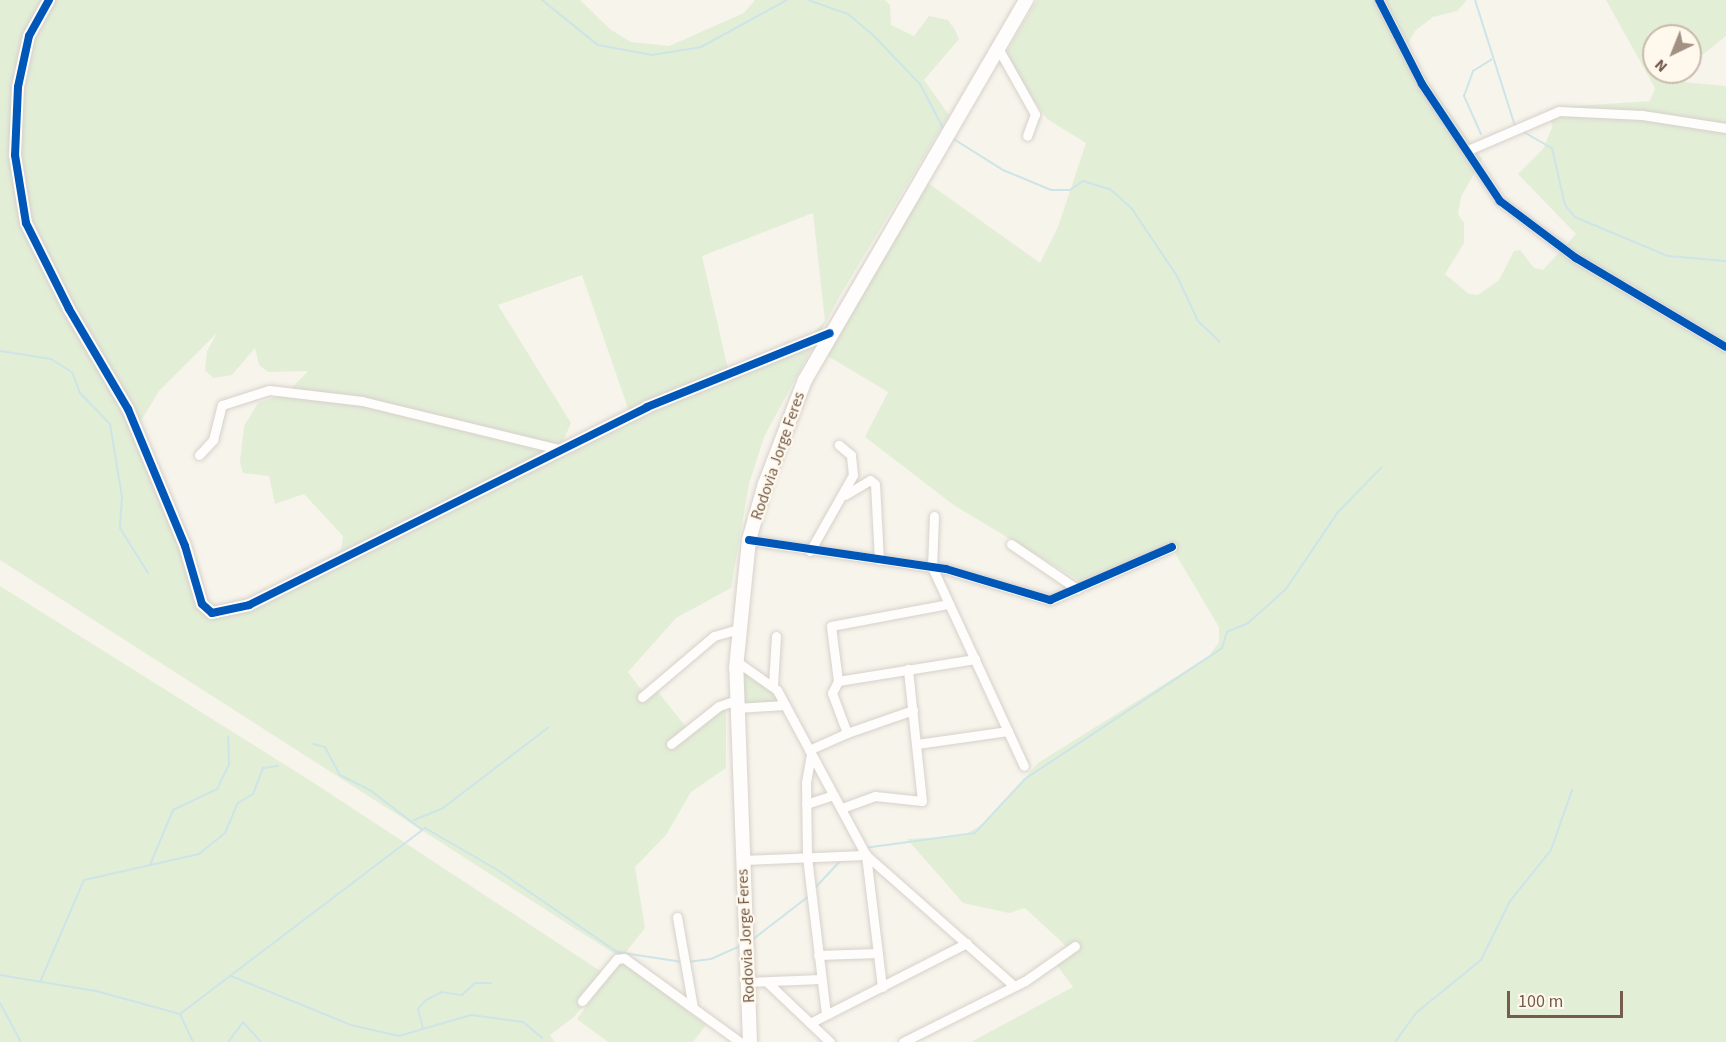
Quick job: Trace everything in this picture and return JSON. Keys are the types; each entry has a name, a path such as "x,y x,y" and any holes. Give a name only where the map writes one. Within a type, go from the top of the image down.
{"main road":[{"name":"Rodovia Jorge Feres","path":"745,1041 747,982 736,661 749,540 785,426 830,333 1026,0"}],"street":[{"path":"49,0 29,36 18,87 14,135 24,215 50,274 128,409 186,546 205,608 222,614 249,605 559,449 695,385 830,333"},
{"path":"1379,0 1422,84 1500,201 1564,250 1706,339 1726,347"},
{"path":"998,48 1035,114 1026,136"},
{"path":"1468,150 1559,111 1642,115 1726,128"},
{"path":"199,455 213,440 222,405 269,390 362,401 559,449"},
{"path":"810,551 845,495 853,460 839,445"},
{"path":"845,495 870,480 876,484 879,560"},
{"path":"934,516 932,567 1024,766"},
{"path":"749,540 810,551 932,567 1046,600 1077,589 1172,547"},
{"path":"1011,544 1077,589"},
{"path":"847,733 832,693 838,681 829,633 832,625 949,604"},
{"path":"642,697 714,636 738,629"},
{"path":"773,685 776,636"},
{"path":"838,681 975,659"},
{"path":"736,661 773,685 866,855 882,987"},
{"path":"842,808 875,796 922,801 908,669"},
{"path":"671,744 719,706 785,705"},
{"path":"810,752 847,733 913,710"},
{"path":"917,744 1008,731"},
{"path":"810,752 806,804 807,857 826,1014"},
{"path":"806,804 834,795"},
{"path":"742,860 866,855 1014,986"},
{"path":"677,917 693,1008"},
{"path":"810,1023 967,943"},
{"path":"903,1042 1014,986 1075,946"},
{"path":"818,955 878,953"},
{"path":"582,1001 617,959 624,958 693,1008 745,1041"},
{"path":"747,982 768,983 821,978"},
{"path":"768,983 830,1042"}],"green space":[{"path":"0,0 580,0 611,30 631,42 669,46 744,13 755,0 885,0 890,5 891,25 914,36 929,16 948,20 955,30 959,39 924,80 949,115 842,292 764,437 749,484 731,588 676,618 628,672 643,692 655,688 686,727 726,697 726,768 691,792 666,835 635,867 645,928 621,958 0,560","holes":["813,213 825,321 805,342 728,369 702,256","582,275 631,417 561,446 571,423 498,305","217,333 207,351 205,370 213,378 232,375 255,348 259,365 268,372 308,371 287,393 258,403 244,426 240,462 243,473 269,476 275,504 304,494 343,536 341,550 320,570 221,612 204,612 140,436 141,421 159,391"]},
{"path":"1037,0 1467,0 1457,11 1433,17 1415,31 1405,49 1482,159 1461,197 1458,214 1464,223 1464,243 1445,274 1469,294 1478,295 1499,280 1514,251 1520,250 1534,268 1543,270 1576,234 1518,174 1543,149 1553,125 1545,115 1562,107 1650,101 1655,88 1653,84 1726,86 1726,1042 971,1042 1073,987 1053,960 1066,946 1025,908 1009,913 963,903 907,839 963,836 986,822 1038,763 1209,656 1219,642 1219,627 1169,543 1080,581 955,506 865,437 888,392 826,355 928,183 1040,263 1058,227 1086,143 1047,119 1004,56"},
{"path":"1606,0 1726,0 1726,36 1702,55 1702,24 1642,24 1642,65"},
{"path":"0,586 314,783 608,976 574,1017 550,1035 555,1042 0,1042"},
{"path":"738,665 775,691 781,703 739,704"},
{"path":"621,960 706,1025 693,1042 608,1042 577,1019"}],"waterway":[{"path":"542,0 598,45 652,55 701,47 787,0"},
{"path":"808,0 848,14 873,35 920,84 944,130"},
{"path":"1475,0 1515,126"},
{"path":"1481,134 1464,96 1473,71 1492,59"},
{"path":"1522,131 1552,148 1565,205 1575,217 1668,256 1726,261"},
{"path":"952,138 1003,170 1051,190 1070,190 1083,181 1110,189 1132,209 1177,276 1198,321 1220,342"},
{"path":"0,351 51,359 72,372 80,393 110,424 122,497 120,528 148,573"},
{"path":"864,848 975,833 1025,779 1222,648 1227,632 1248,623 1286,589 1338,512 1381,468"},
{"path":"414,820 443,808 549,727"},
{"path":"150,865 173,810 217,789 229,764 228,737"},
{"path":"313,744 325,747 340,775 370,790 421,829"},
{"path":"40,982 84,880 199,854 225,833 238,803 253,794 263,768 278,766"},
{"path":"1395,1042 1417,1012 1481,960 1510,901 1551,850 1572,790"},
{"path":"180,1014 425,828 496,869 617,952 682,962"},
{"path":"814,889 841,860"},
{"path":"752,940 809,896"},
{"path":"687,962 711,959 742,945"},
{"path":"0,975 96,991 180,1014 193,1042"},
{"path":"231,976 351,1025 399,1036 471,1015 523,1022 542,1038"},
{"path":"423,1028 418,1009 426,1000 442,992 462,995 475,983 491,983"},
{"path":"0,1003 21,1042"},
{"path":"228,1042 243,1022 261,1042"}],"cycle path":[{"path":"49,0 29,36 18,87 15,155 26,223 69,309 128,409 185,546 202,604 212,613 249,605 647,407 830,333"},
{"path":"1379,0 1422,84 1500,201 1576,258 1726,347"},
{"path":"749,540 946,569 1050,600 1172,547"}]}
